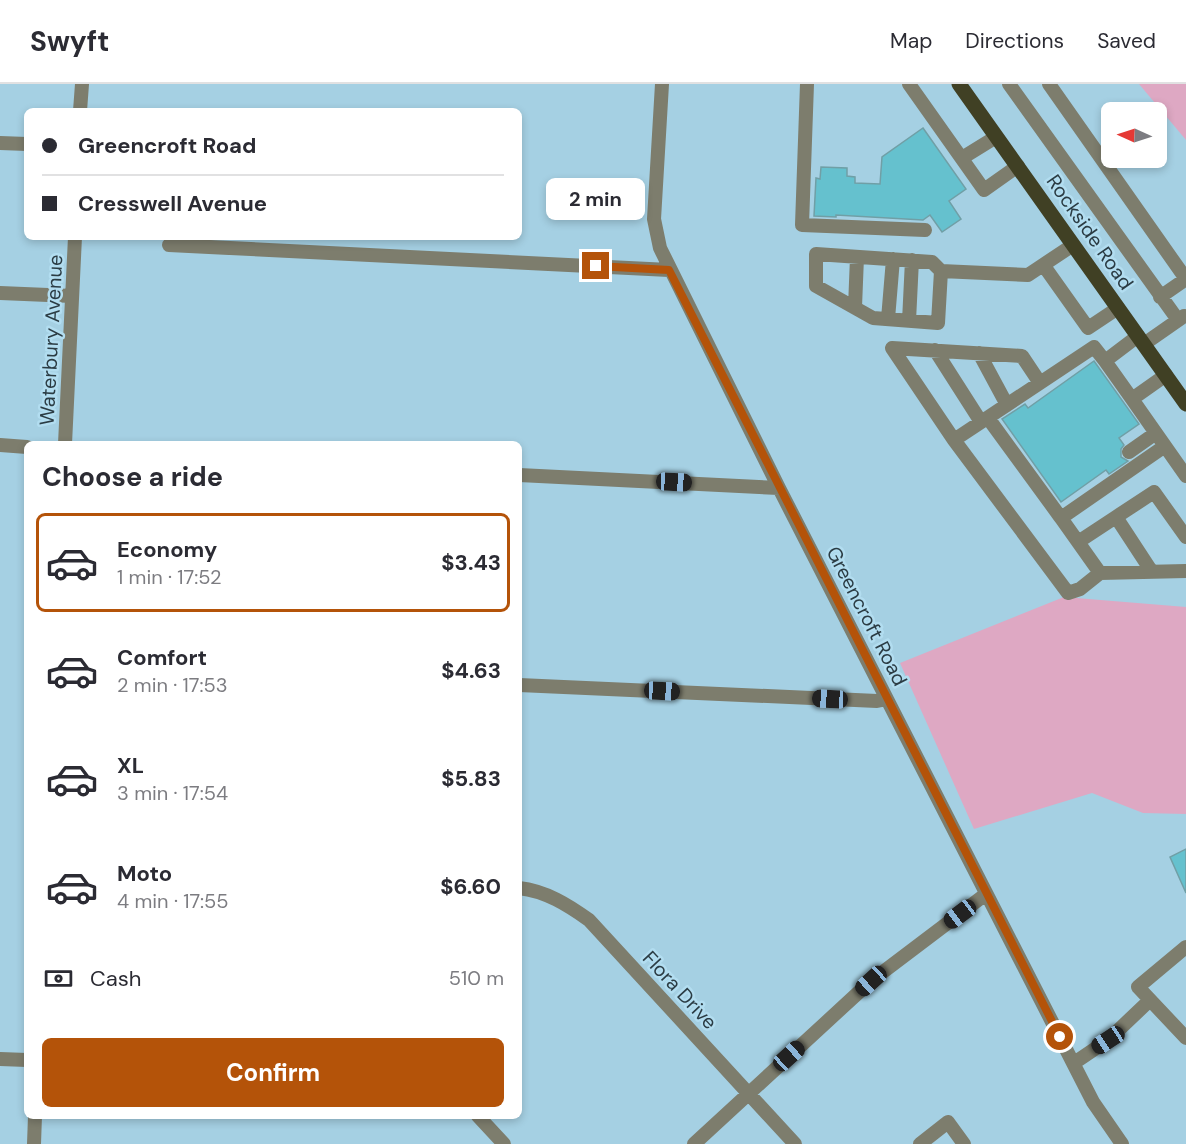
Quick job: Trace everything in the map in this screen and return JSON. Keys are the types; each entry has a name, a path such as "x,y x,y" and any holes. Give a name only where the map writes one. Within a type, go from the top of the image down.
{"main road":[{"name":"Rockside Road","path":"959,84 1186,404"}],"street":[{"path":"80,108 82,84"},
{"name":"Greencroft Road","path":"662,84 654,219 660,248 669,270 1093,1102 1122,1144"},
{"path":"807,84 802,225 925,230"},
{"path":"909,84 984,190 1018,166"},
{"path":"1009,84 1160,297 1182,318 1105,361"},
{"path":"1049,84 1186,279 1160,297"},
{"path":"962,158 996,137"},
{"path":"0,143 24,144"},
{"name":"Waterbury Avenue","path":"65,441 75,240"},
{"path":"169,245 669,270"},
{"path":"941,271 938,323 873,318 816,286 816,254 932,262 941,271 1028,275 1073,245"},
{"path":"855,307 857,257"},
{"path":"888,319 893,259"},
{"path":"909,321 912,260"},
{"path":"1044,266 1088,328 1118,308"},
{"path":"0,293 72,296"},
{"path":"954,440 1094,347 1186,476"},
{"path":"1040,383 1022,356 892,348 954,440 1068,593 1080,589 1100,573 1186,571"},
{"path":"935,350 984,420 1061,518 1100,573"},
{"path":"979,353 1007,405"},
{"path":"1132,399 1166,375"},
{"path":"1129,452 1156,433"},
{"path":"0,445 24,447"},
{"path":"1061,518 1165,446"},
{"path":"522,475 779,488"},
{"path":"1078,542 1155,492 1186,537"},
{"path":"1116,517 1152,572"},
{"path":"522,685 887,699"},
{"name":"Flora Drive","path":"522,889 562,902 590,920 795,1144"},
{"path":"694,1144 871,981 986,894"},
{"path":"1186,947 1138,987 1186,1038"},
{"path":"1074,1063 1108,1040 1150,1000"},
{"path":"0,1059 24,1060"},
{"path":"34,1144 35,1119"},
{"path":"481,1119 504,1144"},
{"path":"920,1144 948,1122 964,1144"}],"shaded area":[{"path":"1139,84 1186,84 1186,140 1167,117 1167,102 1154,102"},
{"path":"1064,597 1186,607 1186,814 1143,813 1092,793 974,829 900,663"}],"building":[{"path":"923,128 966,189 949,201 961,219 942,232 930,215 923,220 836,215 836,217 814,216 816,178 820,179 821,167 847,168 847,176 855,177 855,183 880,184 882,157"},
{"path":"1094,361 1139,424 1119,438 1124,445 1121,449 1121,457 1128,461 1109,474 1106,470 1061,502 1002,419 1025,404 1028,408"},
{"path":"1186,849 1186,893 1170,857"}],"route":[{"path":"596,266 669,270 1060,1037"}]}
